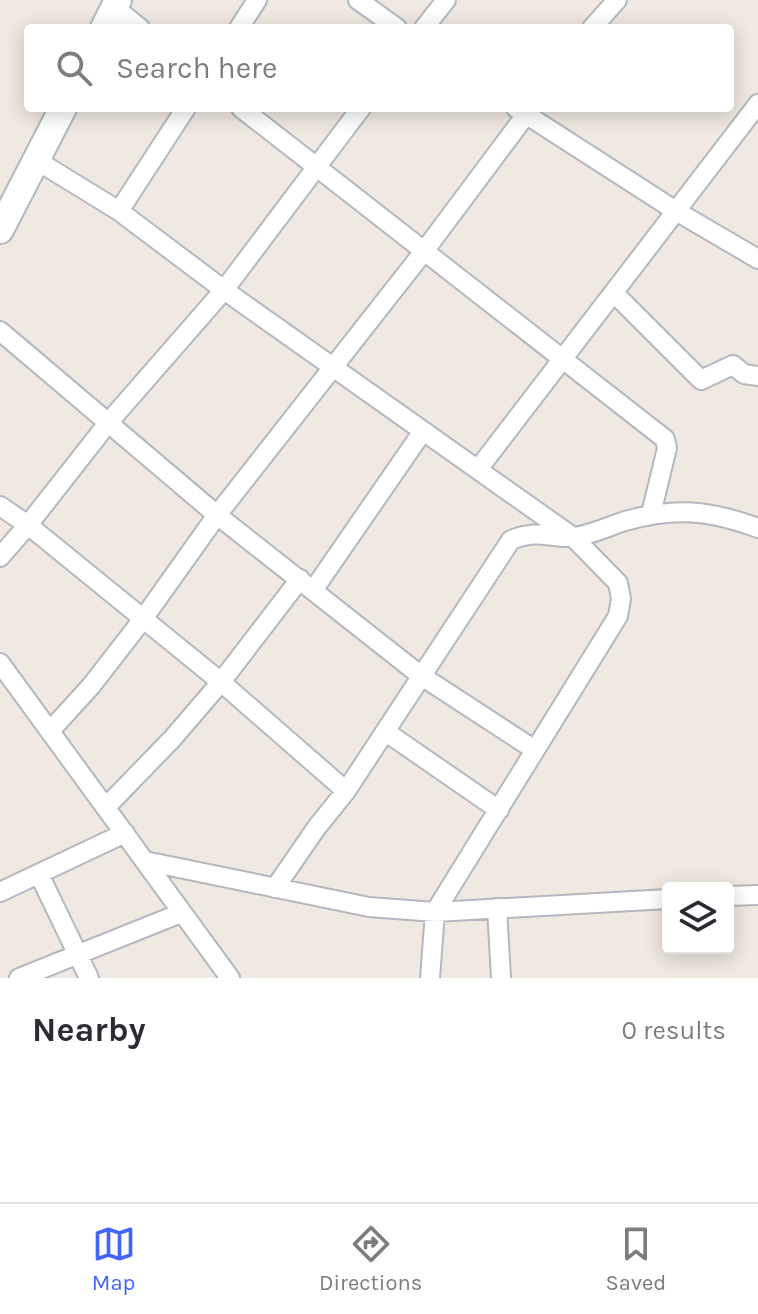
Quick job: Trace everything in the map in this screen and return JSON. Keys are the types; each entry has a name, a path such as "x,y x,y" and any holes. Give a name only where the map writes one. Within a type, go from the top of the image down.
{"main road":[{"path":"0,230 61,112"}],"street":[{"path":"242,24 257,0"},
{"path":"358,0 391,24"},
{"path":"427,24 446,0"},
{"path":"596,24 617,0"},
{"path":"112,12 133,24"},
{"path":"479,468 758,104"},
{"path":"119,211 183,112"},
{"path":"246,112 665,439 667,448 651,514"},
{"path":"0,557 108,423 224,290 358,112"},
{"path":"50,731 91,686 217,515 425,250 523,112"},
{"path":"527,112 676,211 757,256"},
{"path":"36,160 119,211 224,290 479,468 573,537 618,583 621,599 618,616 435,912 430,978"},
{"path":"614,293 701,380 733,365 744,374 758,376"},
{"path":"0,331 217,515 420,675 535,750"},
{"path":"106,807 172,739 307,584 423,431"},
{"path":"0,506 28,525 221,682 346,791"},
{"path":"275,888 346,791 511,540 529,534 573,537 651,514 695,512 729,517 758,528"},
{"path":"0,663 230,978"},
{"path":"386,732 499,810"},
{"path":"0,892 125,833"},
{"path":"145,861 369,907 435,912 662,899"},
{"path":"39,874 89,978"},
{"path":"734,896 758,895"},
{"path":"497,908 501,978"},
{"path":"19,978 181,913"}]}
